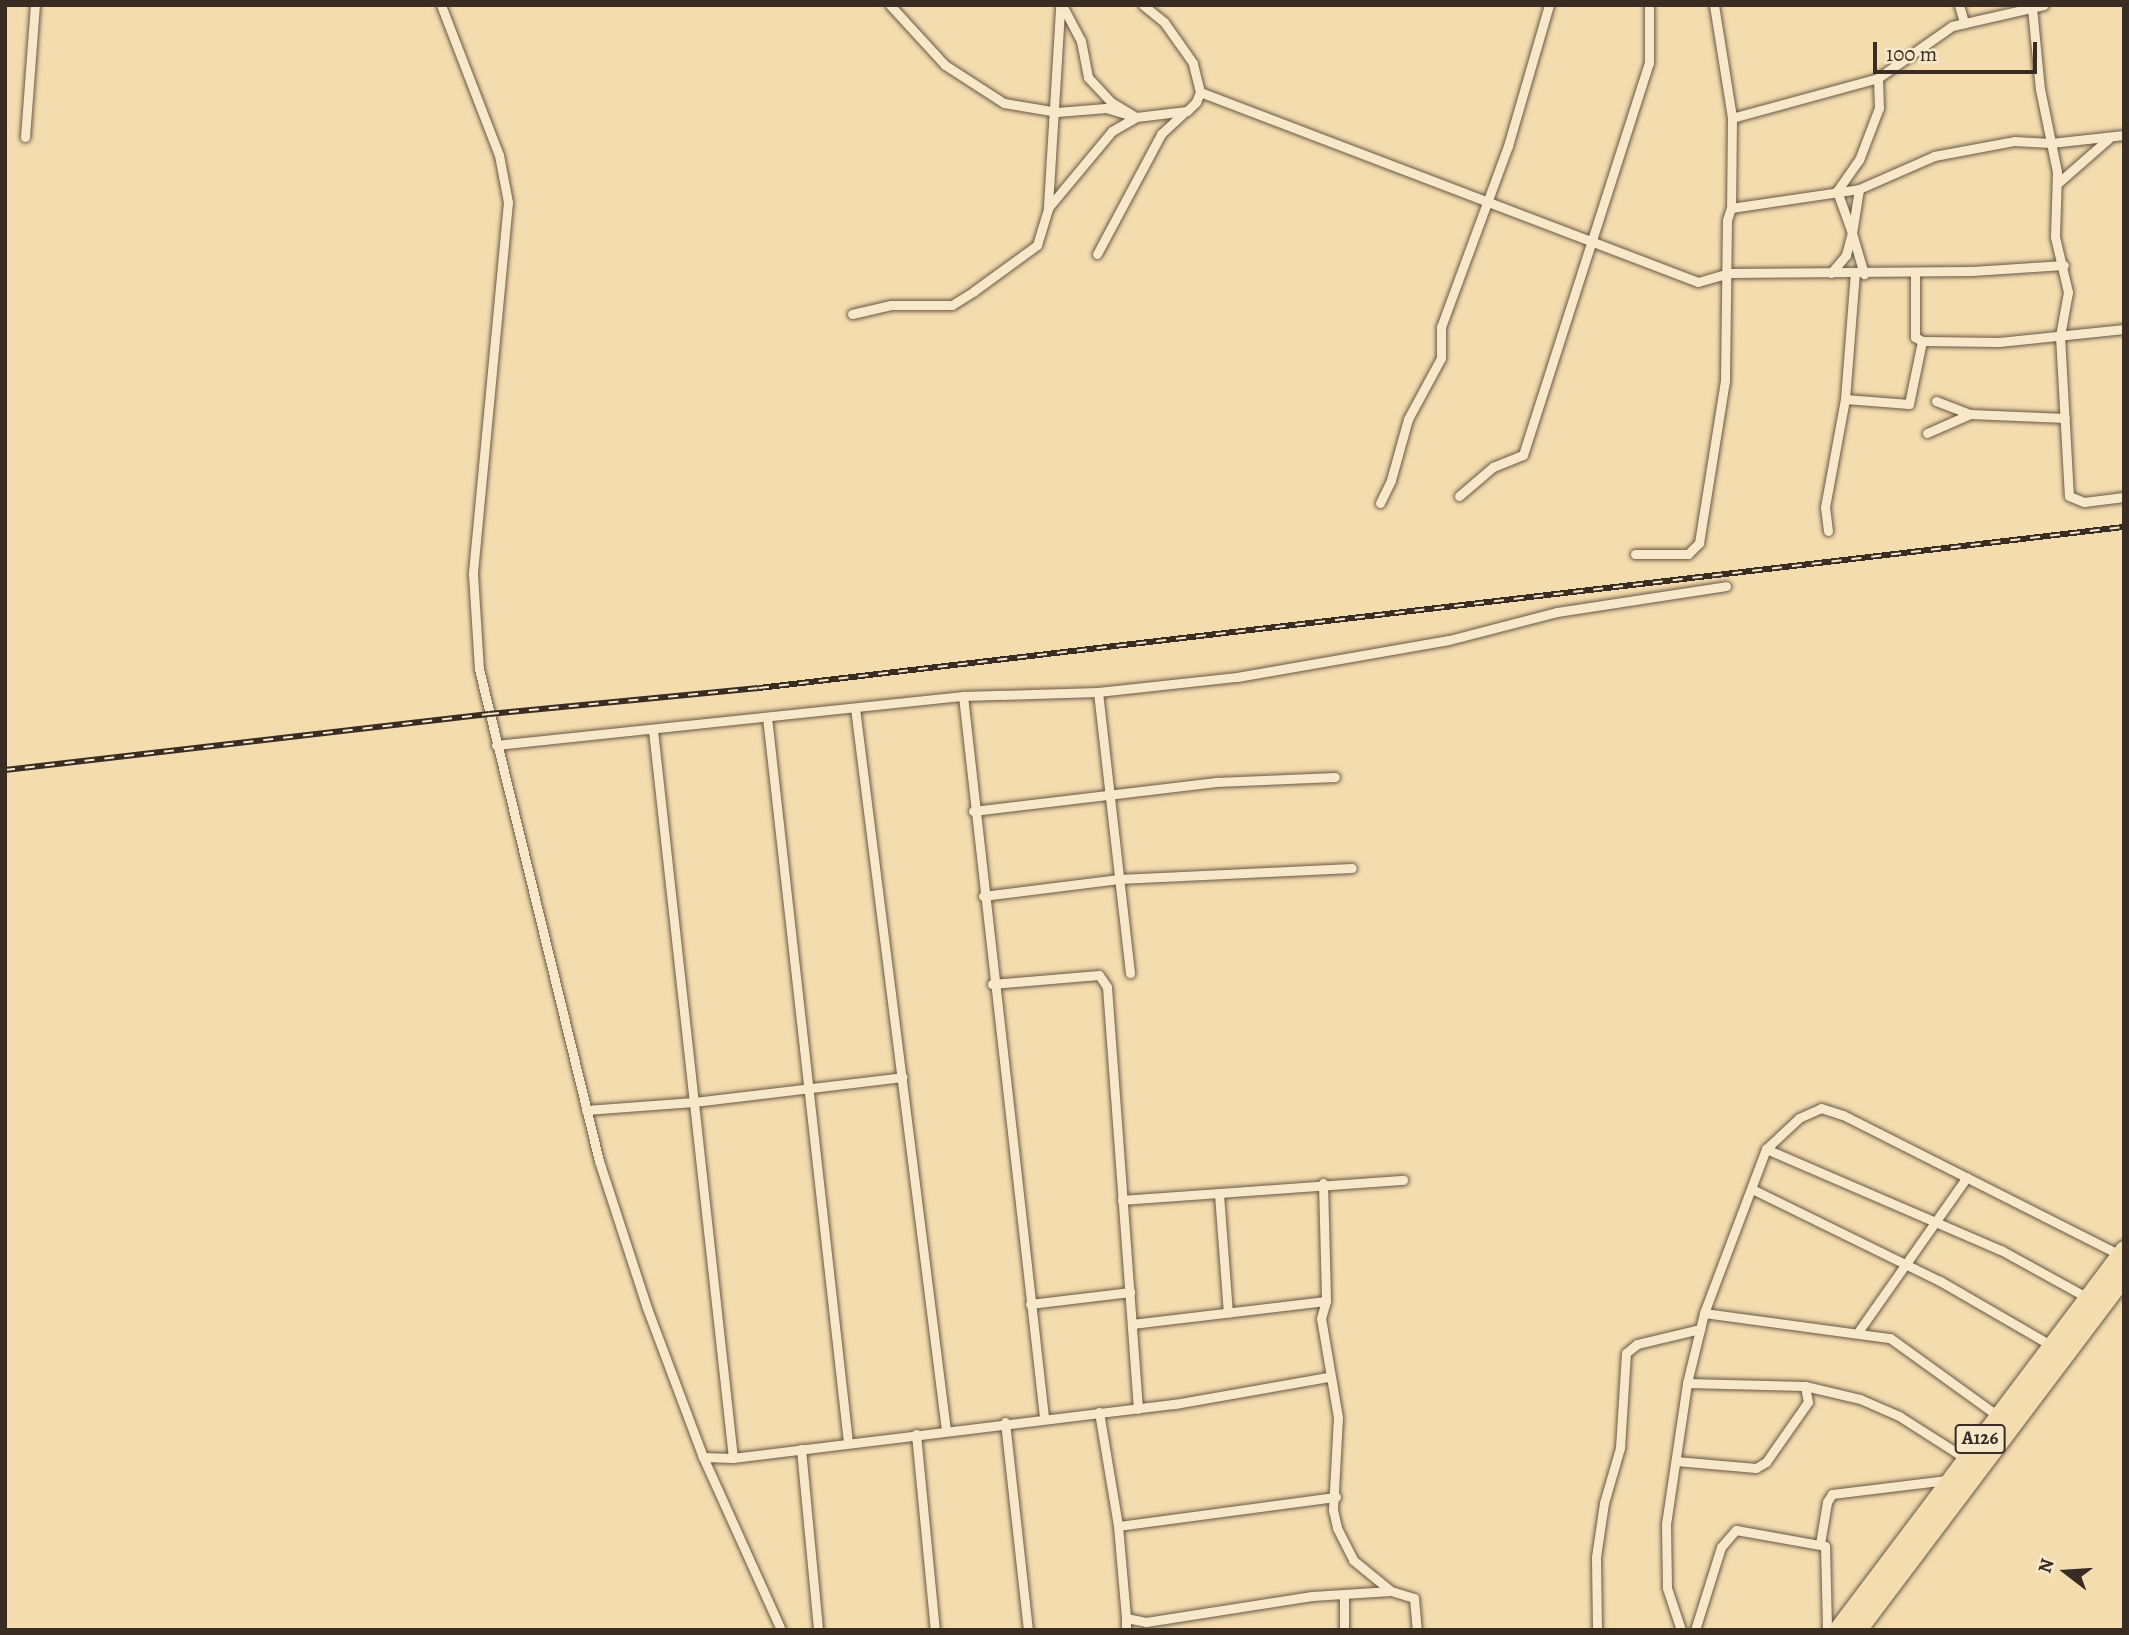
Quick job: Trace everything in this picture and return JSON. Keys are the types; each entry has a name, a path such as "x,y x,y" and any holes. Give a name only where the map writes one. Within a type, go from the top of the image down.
{"highway":[{"name":"A126","path":"1838,1630 1947,1480 2122,1252"},
{"name":"A126","path":"1858,1630 2124,1277"}],"street":[{"path":"25,137 34,5"},
{"path":"441,5 499,155 508,202 487,390 472,599 480,669 496,745 538,900 586,1110 647,1308 703,1457 782,1630"},
{"path":"890,5 924,45 977,88 1004,103 1057,112 1106,108 1136,117 1187,111"},
{"path":"852,314 891,305 951,304 1037,244 1048,208 1057,112 1061,5"},
{"path":"1061,5 1081,41 1087,77 1111,102 1136,117"},
{"path":"1143,5 1183,45 1200,92 1698,282 1729,274 1860,274 2064,265"},
{"path":"1380,503 1391,480 1408,419 1441,358 1441,327 1488,203 1549,5"},
{"path":"1459,496 1493,467 1523,455 1551,358 1592,243 1649,63 1649,5"},
{"path":"1635,554 1688,554 1699,544 1725,381 1729,274 1727,220 1731,208 1732,118 1714,5"},
{"path":"1959,5 1964,23"},
{"path":"1732,118 1878,78 1952,26 2044,5"},
{"path":"2032,8 2040,89 2057,183 2054,237 2064,265 2068,292 2060,336 2069,496 2084,502 2124,497"},
{"path":"1837,191 1859,160 1879,108 1878,78"},
{"path":"1097,254 1161,134 1187,111 1200,92"},
{"path":"1048,208 1112,131 1136,117"},
{"path":"1731,208 1859,189 1934,156 2014,141 2051,143 2124,135"},
{"path":"2057,183 2110,138"},
{"path":"1831,273 1846,255 1859,189"},
{"path":"1828,531 1825,507 1844,398 1860,274 1852,233 1837,191"},
{"path":"1914,272 1915,338 1922,341 1999,342 2124,329"},
{"path":"1844,398 1909,404 1922,341"},
{"path":"1936,401 1970,414 2065,418"},
{"path":"1927,433 1970,414"},
{"path":"496,745 963,696 1098,692 1237,677 1449,640 1557,612 1727,586"},
{"path":"1098,692 1113,795 1130,974"},
{"path":"963,696 992,984 1044,1417"},
{"path":"855,708 946,1430"},
{"path":"767,718 849,1442"},
{"path":"653,730 733,1458"},
{"path":"973,811 1216,782 1335,777"},
{"path":"983,896 1119,879 1352,868"},
{"path":"992,984 1098,975 1104,980 1138,1409"},
{"path":"586,1110 694,1102 903,1077"},
{"path":"1681,1630 1667,1588 1666,1524 1687,1382 1704,1313 1766,1149 1800,1118 1821,1108 2122,1252"},
{"path":"1766,1149 2001,1250 2088,1298"},
{"path":"1858,1332 1967,1177"},
{"path":"1122,1200 1219,1194 1322,1182 1403,1180"},
{"path":"1322,1182 1326,1301 1321,1318 1328,1377 1338,1417 1336,1528 1353,1560 1391,1591"},
{"path":"1752,1189 1940,1281 2052,1346"},
{"path":"1219,1194 1228,1313"},
{"path":"1030,1304 1130,1292"},
{"path":"1132,1325 1326,1301"},
{"path":"1704,1313 1890,1338 1998,1416"},
{"path":"1598,1630 1596,1557 1604,1503 1620,1448 1626,1353 1637,1344 1700,1329"},
{"path":"703,1457 733,1458 1044,1417 1138,1409 1328,1377"},
{"path":"1687,1382 1805,1386 1860,1399 1899,1416 1965,1458"},
{"path":"1676,1461 1756,1468 1766,1462 1808,1402 1805,1386"},
{"path":"1099,1412 1118,1526 1126,1630"},
{"path":"1005,1422 1028,1630"},
{"path":"916,1434 935,1630"},
{"path":"801,1449 818,1630"},
{"path":"1820,1544 1827,1502 1832,1494 1947,1480"},
{"path":"1118,1526 1336,1497"},
{"path":"1695,1630 1721,1548 1731,1532 1820,1544 1827,1550 1827,1630"},
{"path":"1126,1618 1146,1622 1344,1594 1391,1591 1414,1598 1417,1630"},
{"path":"1344,1594 1344,1630"}],"railway":[{"path":"5,770 489,714 759,688 2124,527"}]}
